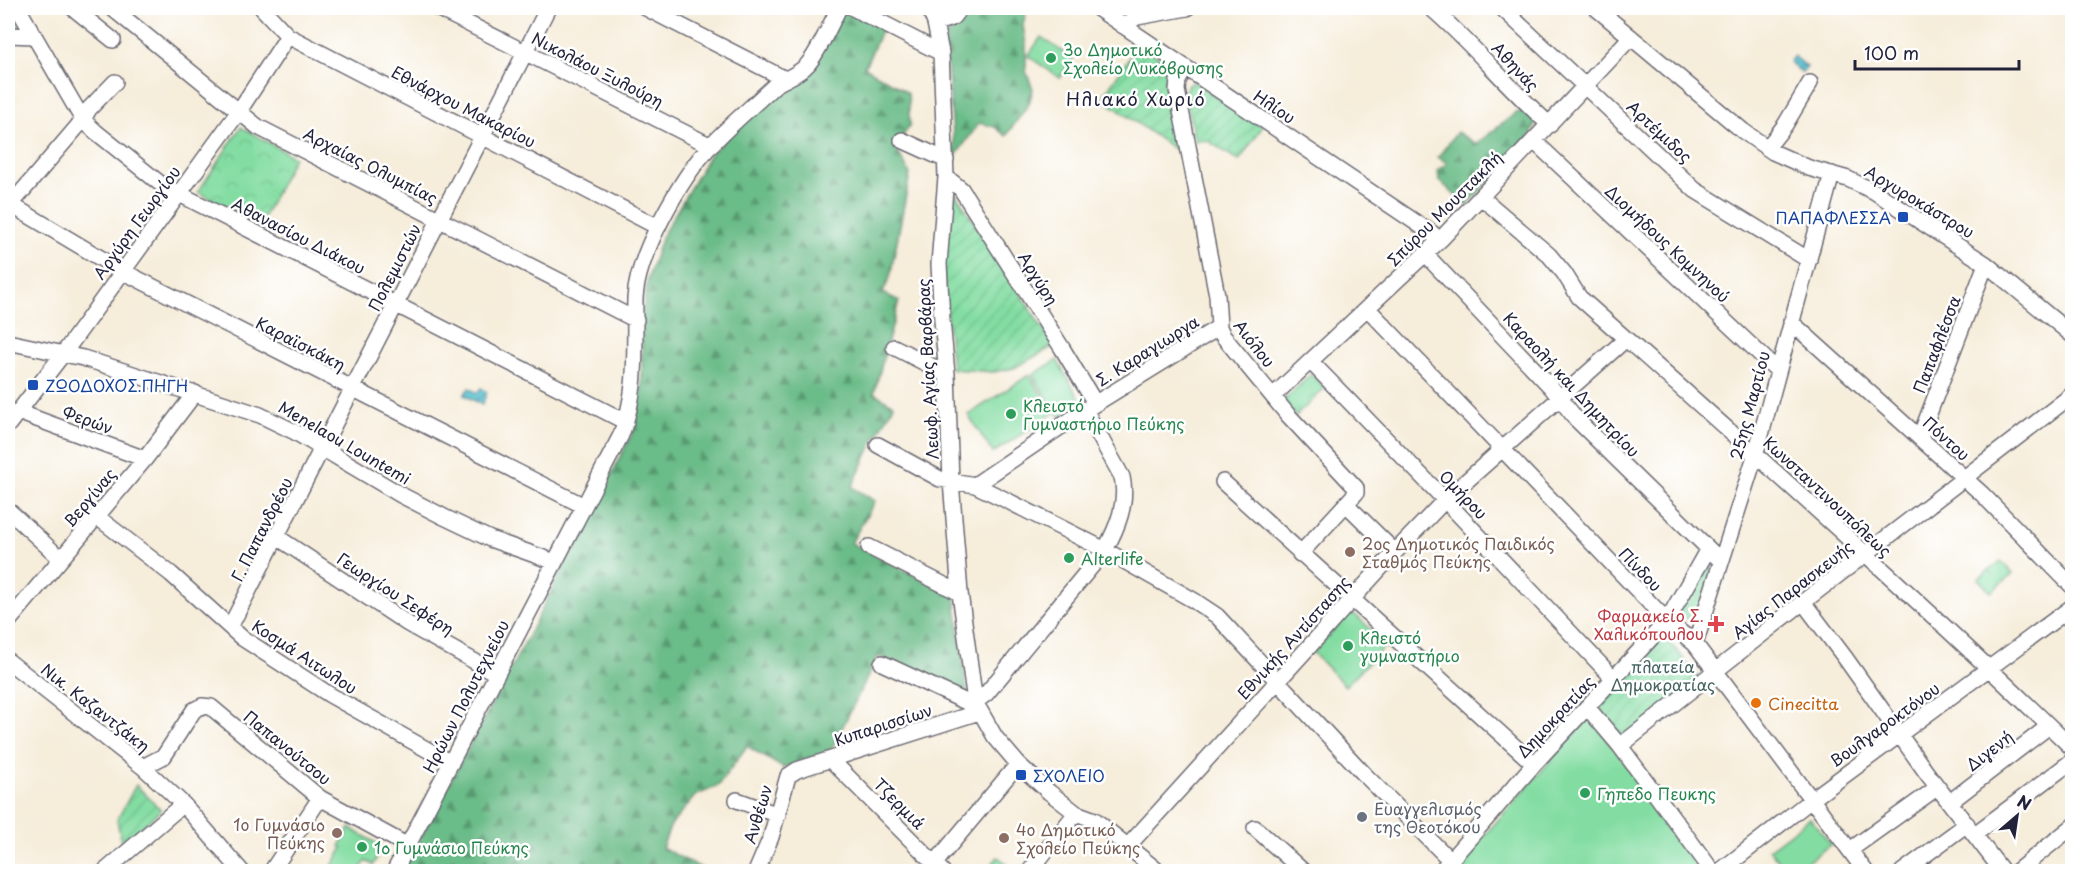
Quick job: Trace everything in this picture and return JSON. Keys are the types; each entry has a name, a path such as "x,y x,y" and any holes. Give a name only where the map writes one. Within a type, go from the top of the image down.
{"street":[{"name":"Αθανασίου Διάκου","path":"18,8 83,120 162,185 626,422"},
{"path":"72,8 113,40"},
{"name":"Αρχαίας Ολυμπίας","path":"112,8 258,127 636,320"},
{"name":"Εθνάρχου Μακαρίου","path":"262,8 288,36 658,226"},
{"name":"Νικολάου Ξυλούρη","path":"437,8 711,146"},
{"name":"Πολεμιστών","path":"322,447 548,8"},
{"path":"646,8 785,79"},
{"name":"Ηρώων Πολυτεχνείου","path":"394,872 626,422 635,382 635,298 641,266 658,226 690,172 711,146 767,92 809,64 839,8"},
{"path":"853,8 941,53"},
{"name":"Λεωφ. Αγίας Βαρβάρας","path":"929,8 935,23 941,53 946,160 939,264 947,374 951,482 960,593 977,707"},
{"path":"935,23 952,18 960,8"},
{"name":"Ηλίου","path":"1097,8 1433,234"},
{"path":"1123,26 1137,17 1187,8"},
{"name":"Αθηνάς","path":"1431,8 1506,80 1524,102 1550,125"},
{"name":"Αρτέμιδος","path":"1502,8 1695,190 1809,260"},
{"name":"Αργυροκάστρου","path":"1596,8 1743,131 1767,148 1787,159 1875,192 1986,264 2073,335"},
{"path":"8,35 34,36"},
{"name":"Αργύρη Γεωργίου","path":"8,425 63,354 239,111 288,36"},
{"name":"Σπύρου Μουστακλή","path":"1274,396 1425,254 1550,125 1631,37"},
{"name":"Αιόλου","path":"1185,68 1178,81 1177,90 1217,295 1219,327 1223,336 1274,396 1354,485 1356,493 1346,504"},
{"path":"8,205 83,120 89,109 116,81"},
{"path":"1767,148 1785,125 1810,82"},
{"path":"902,140 946,160"},
{"name":"Διομήδους Κομνηνού","path":"1534,141 1777,370"},
{"name":"25ης Μαρτίου","path":"1695,644 1756,453 1832,174"},
{"name":"Αργύρη","path":"946,177 961,189 1062,348 1125,488 1117,529 1105,550 977,707"},
{"name":"Κωνσταντινουπόλεως","path":"1481,197 1549,255 1579,297 1756,453 2073,748"},
{"name":"Καραϊσκάκη","path":"8,205 122,271 584,506"},
{"name":"Καραολή και Δημητρίου","path":"1425,254 1551,387 1577,420 1721,561"},
{"name":"Παπαφλέσσα","path":"1920,437 1986,264"},
{"name":"Πίνδου","path":"1368,309 1667,621 1695,644 1866,872"},
{"name":"Πόντου","path":"1791,322 1965,478 2073,586"},
{"name":"Σ. Καραγιωργα","path":"975,485 1090,406 1219,327"},
{"name":"Εθνικής Αντίστασης","path":"1128,846 1445,500 1503,451 1626,339"},
{"name":"Menelaou Lountemi","path":"8,342 83,358 260,415 322,447 401,495 444,517 490,539 555,562"},
{"path":"894,347 947,374"},
{"name":"Ομήρου","path":"1311,362 1614,679"},
{"name":"Βεργίνας","path":"8,622 145,459 195,393"},
{"name":"Αγίας Παρασκευής","path":"1620,746 2073,395"},
{"name":"Φερών","path":"18,412 145,459"},
{"path":"878,445 940,478 975,485 1105,550 1194,600 1217,616 1365,775 1445,866"},
{"name":"Γ. Παπανδρέου","path":"230,627 322,447"},
{"path":"1222,482 1534,764"},
{"path":"1300,554 1346,504 1395,552"},
{"path":"8,510 61,559"},
{"name":"Κοσμά Αιτωλου","path":"96,516 171,574 242,638 330,695 451,763"},
{"name":"Γεωργίου Σεφέρη","path":"277,537 408,624 497,674"},
{"path":"869,547 960,593"},
{"name":"Δημοκρατίας","path":"1445,866 1534,764 1667,621 1708,549"},
{"path":"1803,602 1899,736 2003,872"},
{"name":"Βουλγαροκτόνου","path":"1719,872 1811,800 2073,607"},
{"name":"Νικ. Καζαντζάκη","path":"8,661 143,767 164,756 194,710 202,705 211,707"},
{"path":"882,663 977,707 995,737 1018,764 1076,813 1095,820 1128,846 1140,866 1159,872"},
{"name":"Παπανούτσου","path":"211,707 320,798 408,846"},
{"name":"Κυπαρισσίων","path":"797,770 977,707"},
{"path":"1587,707 1620,746 1713,872"},
{"name":"Διγενή","path":"1950,802 2049,726"},
{"name":"Τζερμιά","path":"831,760 939,867"},
{"path":"1902,872 2073,761"},
{"path":"939,867 1018,764"},
{"path":"143,767 183,804 242,872"},
{"name":"Ανθέων","path":"756,872 771,837 785,783 788,776 797,770"},
{"path":"1850,850 1938,787"},
{"path":"271,872 320,798"},
{"path":"737,800 778,815"},
{"path":"104,872 183,804"},
{"path":"1029,872 1076,813"},
{"path":"2016,872 2073,827"},
{"path":"1255,828 1304,872"}],"green space":[{"path":"843,8 883,27 865,67 908,93 910,126 895,146 910,174 890,277 883,293 899,301 874,393 894,405 852,487 875,501 851,543 955,596 968,699 878,656 831,750 783,768 747,746 718,786 695,796 671,825 662,848 707,871 402,872 527,638 634,430 642,385 642,317 648,278 662,236 710,154 753,112 813,68"},
{"path":"970,8 1027,8 1023,25 1026,71 1033,89 1029,104 1006,136 995,127 979,123 955,157 945,38"},
{"path":"9,9 23,28 8,31"},
{"name":"3ο Δημοτικό Σχολείο Λυκόβρυσης","path":"1041,37 1073,59 1060,78 1028,56"},
{"path":"1139,44 1174,67 1168,77 1181,142 1179,148 1174,149 1103,99"},
{"path":"1194,82 1263,126 1239,161 1207,140 1195,142 1185,95 1187,87"},
{"path":"1531,109 1536,114 1535,125 1530,136 1466,206 1439,180 1438,170 1447,163 1438,157 1457,132 1476,144 1516,113"},
{"path":"241,127 294,157 260,224 198,192"},
{"path":"954,191 1054,346 1014,368 994,372 952,369 942,264 951,193"},
{"path":"1057,360 1082,403 1060,417 1032,375"},
{"path":"1311,374 1325,388 1296,416 1283,401"},
{"name":"Κλειστό Γυμναστήριο Πεύκης","path":"1029,375 1054,413 993,453 968,415"},
{"path":"2001,561 2013,574 1991,592 1978,579"},
{"path":"1707,563 1714,564 1700,611 1691,620 1682,616 1679,611"},
{"name":"Κλειστό γυμναστήριο","path":"1351,611 1387,644 1345,686 1313,653"},
{"name":"πλατεία Δημοκρατίας","path":"1661,639 1668,640 1700,679 1624,738 1598,706"},
{"name":"Γηπεδο Πευκης","path":"1590,716 1704,872 1452,872"},
{"path":"136,785 161,810 122,844 117,820"},
{"path":"1810,818 1831,844 1795,871 1786,871 1769,849"},
{"name":"1ο Γυμνάσιο Πεύκης","path":"350,828 383,847 373,865 366,861 359,871 329,871 343,848 340,846"},
{"path":"998,857 1017,871 986,871"}],"water":[{"path":"1794,56 1807,67 1802,73 1789,62"},
{"path":"469,388 477,393 481,388 487,392 482,405 464,395"}],"place":[{"name":"3ο Δημοτικό Σχολείο Λυκόβρυσης","path":"1051,58"},
{"name":"ΠΑΠΑΦΛΕΣΣΑ","path":"1903,217"},
{"name":"ΖΩΟΔΟΧΟΣ.ΠΗΓΗ","path":"33,385"},
{"name":"Κλειστό Γυμναστήριο Πεύκης","path":"1011,414"},
{"name":"2ος Δημοτικός Παιδικός Σταθμός Πεύκης","path":"1350,552"},
{"name":"Alterlife","path":"1069,558"},
{"name":"Φαρμακείο Σ. Χαλικόπουλου","path":"1716,624"},
{"name":"Κλειστό γυμναστήριο","path":"1348,646"},
{"name":"Cinecitta","path":"1756,703"},
{"name":"ΣΧΟΛΕΙΟ","path":"1021,775"},
{"name":"Γηπεδο Πευκης","path":"1585,793"},
{"name":"Ευαγγελισμός της Θεοτόκου","path":"1362,817"},
{"name":"1o Γυμνάσιο Πεύκης","path":"337,833"},
{"name":"4o Δημοτικό Σχολείο Πεύκης","path":"1004,838"},
{"name":"1ο Γυμνάσιο Πεύκης","path":"362,847"}],"district":[{"name":"Ηλιακό Χωριό","path":"1136,98"}]}
